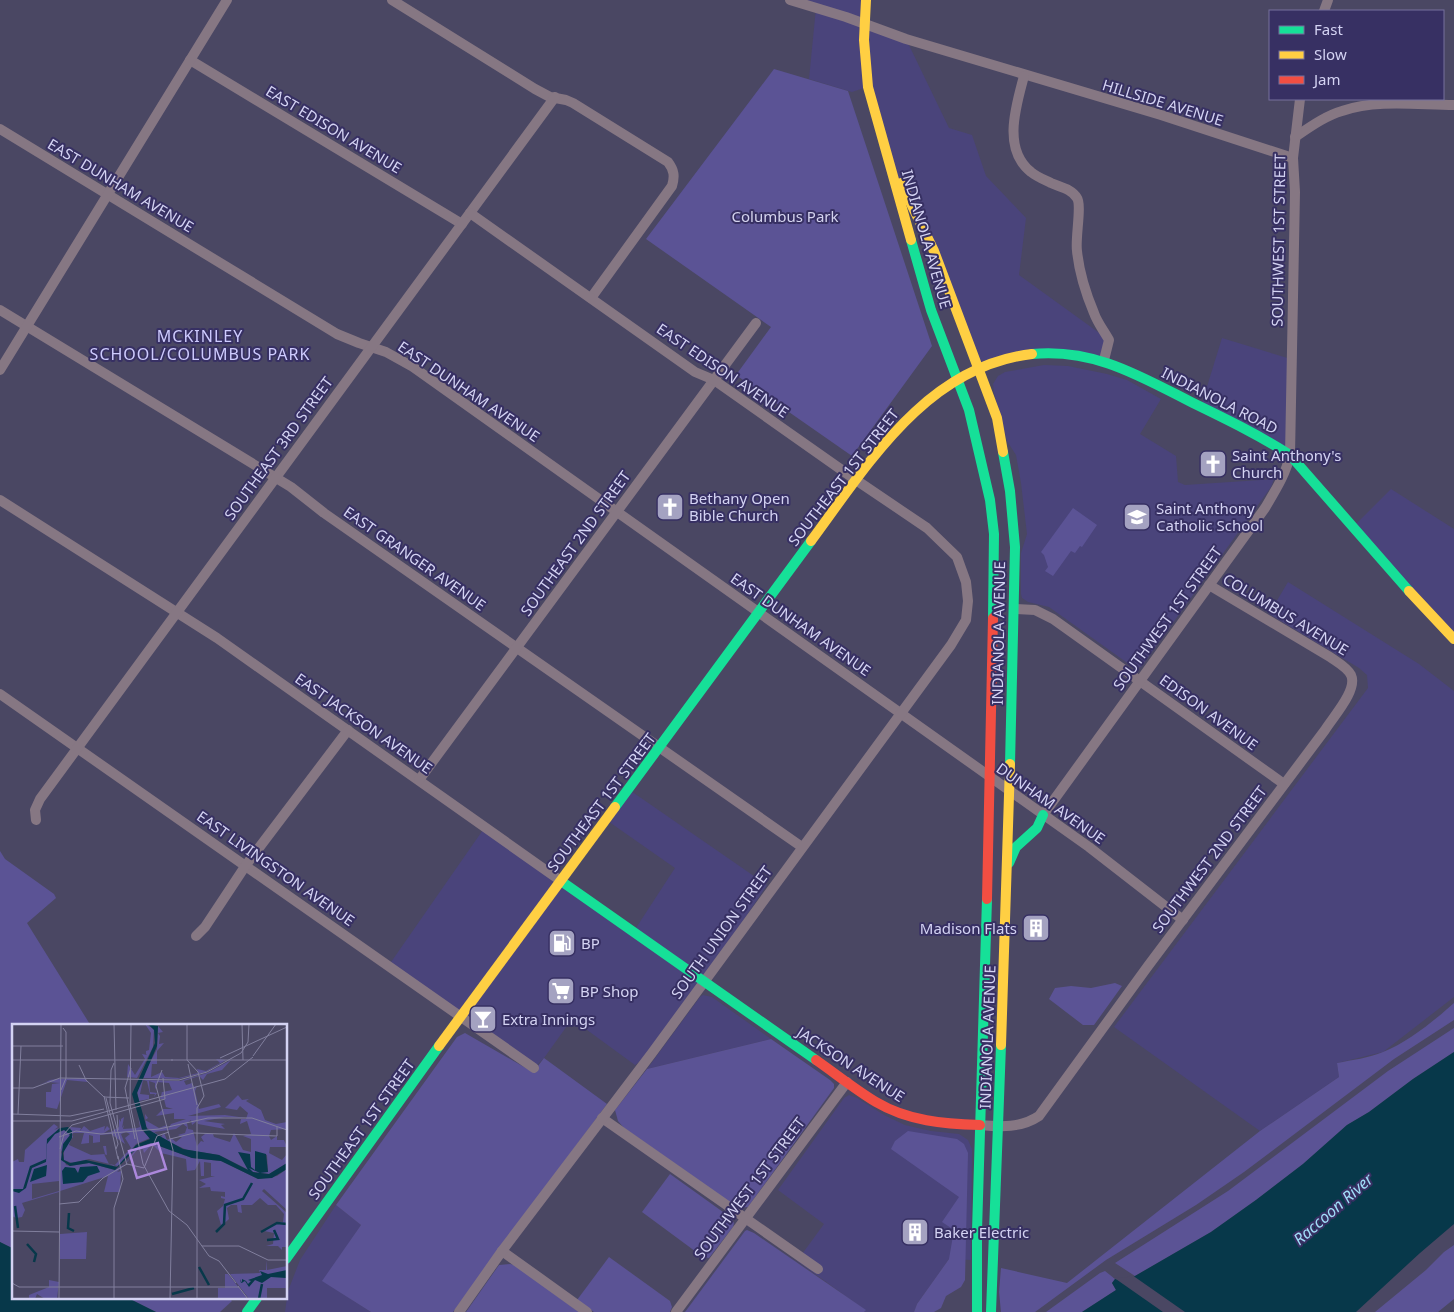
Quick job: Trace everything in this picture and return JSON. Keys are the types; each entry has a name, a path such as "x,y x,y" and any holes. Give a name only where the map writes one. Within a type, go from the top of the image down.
{"main road":[{"name":"INDIANOLA AVENUE","path":"866,0 864,24 868,87 931,310 972,419 990,500 994,534 990,778 980,1125"},
{"name":"INDIANOLA AVENUE","path":"890,162 934,250 996,418 1010,491 1015,547 1014,609 999,1126"},
{"name":"INDIANOLA ROAD","path":"958,381 978,369 1004,359 1032,354 1070,354 1104,360 1270,442 1290,455 1426,610 1454,639"},
{"name":"SOUTHEAST 1ST STREET","path":"288,1256 460,1017 856,480 907,418 920,406 958,381"},
{"path":"1006,868 1016,847 1037,828 1043,815"},
{"name":"EAST JACKSON AVENUE","path":"561,881 703,981"},
{"name":"JACKSON AVENUE","path":"703,981 884,1107 912,1118 943,1124 980,1125"},
{"path":"976,1312 980,1125"},
{"path":"991,1312 999,1126"},
{"path":"247,1312 256,1300"}],"street":[{"path":"0,370 227,0"},
{"path":"392,0 535,89 550,97 573,103 668,162 674,170 675,178 672,186 591,298"},
{"name":"HILLSIDE AVENUE","path":"790,0 1024,76 1161,115 1293,158"},
{"name":"EAST EDISON AVENUE","path":"190,60 462,224"},
{"path":"1024,76 1014,113 1016,151 1023,164 1032,173 1070,191 1077,198 1079,204 1076,234 1077,250 1094,314 1109,340 1104,360"},
{"name":"SOUTHEAST 3RD STREET","path":"36,820 35,810 40,799 555,97"},
{"name":"SOUTHWEST 1ST STREET","path":"1043,815 1265,508 1279,484 1290,455 1295,192 1293,158 1300,100"},
{"path":"1295,137 1343,110 1371,104 1454,105"},
{"name":"EAST DUNHAM AVENUE","path":"0,129 337,334 386,352 413,368 900,714"},
{"name":"EAST EDISON AVENUE","path":"470,213 695,372 714,380 927,528 957,556"},
{"name":"EAST GRANGER AVENUE","path":"0,310 302,495 324,513 802,847"},
{"name":"SOUTHEAST 2ND STREET","path":"419,780 756,323"},
{"name":"EAST JACKSON AVENUE","path":"0,500 217,638 561,881"},
{"name":"SOUTH UNION STREET","path":"459,1312 502,1251 951,645 966,620 968,601 966,582 957,556"},
{"name":"COLUMBUS AVENUE","path":"1209,585 1330,657 1347,670 1353,684 1348,696"},
{"name":"EDISON AVENUE","path":"1014,609 1035,610 1045,614 1284,784"},
{"name":"EAST LIVINGSTON AVENUE","path":"0,694 534,1068"},
{"name":"SOUTHWEST 2ND STREET","path":"999,1126 1028,1123 1039,1116 1325,730 1348,696"},
{"name":"DUNHAM AVENUE","path":"900,714 1088,847 1183,920"},
{"path":"196,936 205,927 246,865 348,730"},
{"name":"SOUTHWEST 1ST STREET","path":"676,1312 847,1082"},
{"path":"602,1118 818,1269"},
{"name":"JACKSON AVENUE","path":"980,1125 999,1126"},
{"path":"502,1251 587,1312"}],"shaded area":[{"path":"790,0 866,0 864,24 906,39 949,128 972,135 986,176 1026,218 1019,275 1109,340 1104,360 1050,353 978,369 943,274 890,162 867,87 852,92 809,79 816,8"},
{"path":"1222,338 1294,360 1290,455 1201,406"},
{"name":"Saint Anthony Catholic School","path":"1044,365 1068,366 1107,374 1127,380 1161,399 1140,434 1176,456 1178,482 1185,485 1274,479 1271,487 1141,667 1133,667 1049,607 1028,602 1022,598 1021,553 1027,534 1021,483 1016,455 1007,441 993,384 998,376 1005,372"},
{"path":"1391,489 1454,529 1454,639 1354,526"},
{"path":"1288,582 1419,664 1454,691 1454,997 1383,1052 1337,1063 1339,1077 1260,1131 1114,1027 1368,688 1367,675 1359,668 1269,614"},
{"path":"628,789 767,885 652,1053 635,1065 572,1019 544,1058 534,1068 389,965 485,827 634,931 675,868 605,819"},
{"path":"703,995 712,997 771,1039 647,1069 700,997"},
{"path":"849,1095 905,1125 931,1131 959,1134 968,1140 972,1149 971,1260 949,1259 917,1304 914,1312 864,1312 865,1310 797,1261 824,1224 778,1190 844,1098"},
{"path":"336,1205 361,1225 323,1281 371,1312 285,1312 288,1291 300,1260"}],"green space":[{"name":"Columbus Park","path":"774,69 848,91 932,346 852,456 736,375 771,327 646,239"},
{"path":"1073,508 1097,525 1082,547 1080,546 1075,553 1071,551 1053,576 1045,571 1048,567 1041,552"},
{"path":"0,851 5,859 54,894 56,898 27,923 90,1024 12,1024 12,1248 0,1242"},
{"path":"1115,983 1122,986 1094,1025 1083,1025 1049,999 1055,988 1071,986 1091,988"},
{"path":"1454,1003 1454,1020 1394,1059 1244,1172 1196,1205 1106,1260 1035,1312 1001,1312 999,1292 1001,1268 1067,1283 1260,1131 1339,1077 1337,1063 1372,1056 1402,1043"},
{"path":"1454,1028 1454,1052 1413,1079 1369,1112 1347,1125 1303,1164 1211,1232 1135,1276 1115,1263 1228,1191 1388,1071"},
{"path":"465,1033 531,1071 535,1070 544,1058 607,1104 453,1312 371,1312 322,1281 361,1225 336,1205 457,1037"},
{"path":"771,1039 830,1080 834,1084 834,1088 748,1207 738,1208 624,1128 618,1121 615,1110 647,1069"},
{"path":"908,1131 957,1139 964,1144 968,1153 965,1280 961,1287 946,1296 941,1308 934,1312 914,1312 917,1304 949,1259 954,1230 942,1222 959,1197 891,1149 895,1141"},
{"path":"670,1174 730,1217 734,1223 733,1227 709,1258 703,1257 642,1212"},
{"path":"747,1230 866,1310 864,1312 685,1312"},
{"path":"1454,1245 1454,1299 1438,1312 1375,1312 1426,1270 1444,1252"},
{"path":"609,1257 670,1301 672,1307 670,1312 594,1312 577,1300"},
{"path":"499,1265 515,1265 579,1312 466,1312"},
{"path":"1105,1271 1115,1279 1112,1283 1116,1290 1082,1312 1046,1312 1100,1273"},
{"path":"132,1300 232,1301 220,1312 156,1312"}],"water":[{"name":"Raccoon River","path":"1454,1052 1454,1224 1356,1312 1082,1312 1116,1290 1112,1283 1115,1279 1125,1281 1211,1232 1303,1164 1347,1125 1369,1112 1413,1079"},
{"path":"0,1242 12,1248 12,1300 132,1300 156,1312 0,1312"}],"pier":[{"path":"1132,1275 1185,1312 1163,1312 1113,1277 1125,1278"}],"traffic: fast":[{"path":"911,240 931,310 969,410 990,500 994,534 993,618"},
{"path":"1032,354 1055,353 1076,355 1116,366 1230,421 1290,455 1409,591"},
{"path":"1003,452 1010,491 1015,547 1010,764"},
{"path":"615,807 811,541"},
{"path":"1009,863 1016,847 1037,828 1043,815"},
{"path":"561,881 816,1060"},
{"path":"977,1312 977,1231 987,899"},
{"path":"991,1312 1001,1045"},
{"path":"288,1256 439,1046"},
{"path":"247,1312 256,1300"}],"traffic: slow":[{"path":"866,0 864,40 868,87 911,240"},
{"path":"901,183 934,251 997,418 1003,452"},
{"path":"811,541 878,451 931,398 961,377 995,362 1032,354"},
{"path":"1409,591 1454,639"},
{"path":"1001,1045 1010,764"},
{"path":"439,1046 615,807"}],"traffic: jam":[{"path":"987,899 993,618"},
{"path":"816,1060 868,1097 888,1108 926,1120 980,1125"}],"place":[{"name":"Saint Anthony's Church","path":"1213,464"},
{"name":"Bethany Open Bible Church","path":"670,507"},
{"name":"Saint Anthony Catholic School","path":"1137,517"},
{"name":"Madison Flats","path":"1036,928"},
{"name":"BP","path":"562,943"},
{"name":"BP Shop","path":"561,991"},
{"name":"Extra Innings","path":"483,1019"},
{"name":"Baker Electric","path":"915,1232"}],"district":[{"name":"MCKINLEY SCHOOL/COLUMBUS PARK","path":"200,345"}]}
